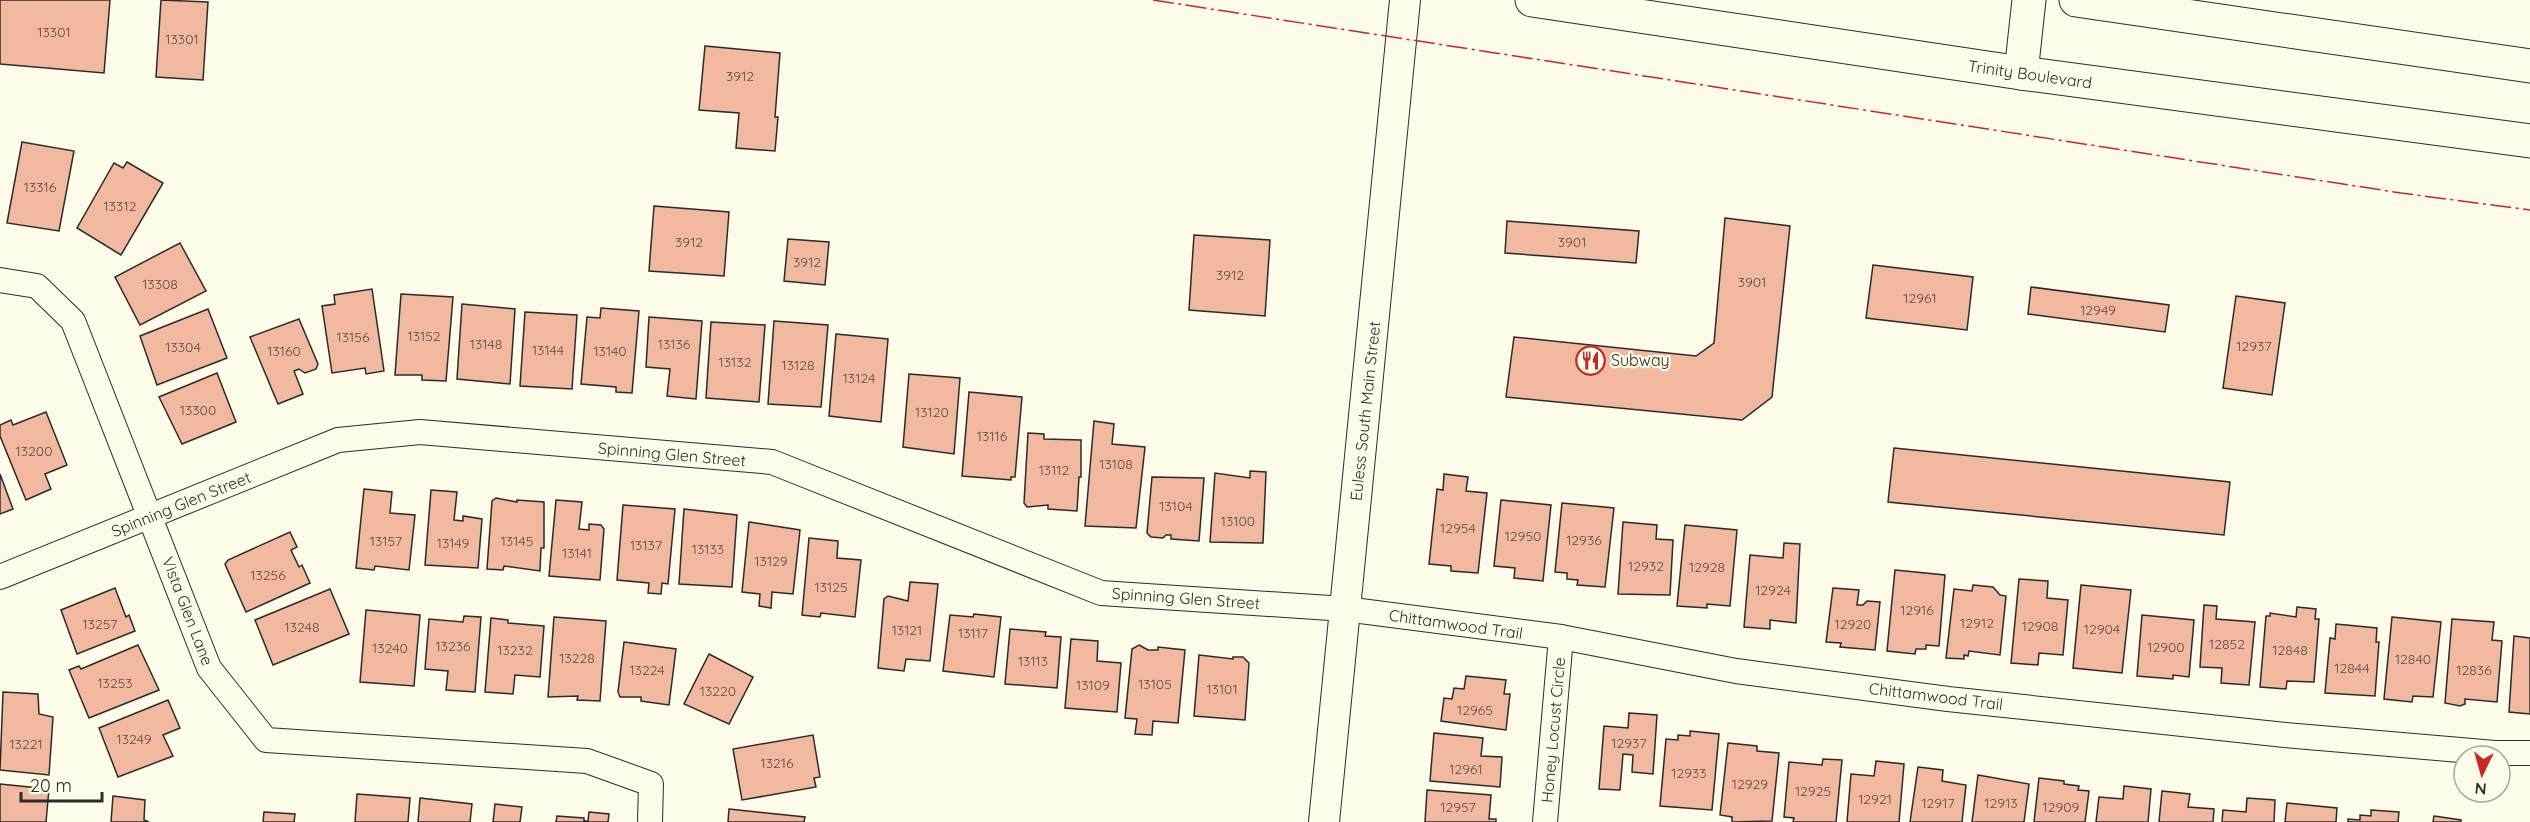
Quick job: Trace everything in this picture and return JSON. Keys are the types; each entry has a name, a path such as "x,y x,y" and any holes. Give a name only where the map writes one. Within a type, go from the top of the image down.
{"main road":[{"name":"Trinity Boulevard","path":"1532,0 2021,73 2530,141"},
{"path":"2021,73 2029,0"},
{"path":"2076,0 2530,66"}],"street":[{"name":"Euless South Main Street","path":"1324,822 1405,0"},
{"name":"Vista Glen Lane","path":"0,280 37,286 74,321 209,668 266,740 587,761 651,784 650,822"},
{"name":"Spinning Glen Street","path":"0,577 338,440 420,432 771,462 1101,593 1346,609"},
{"name":"Chittamwood Trail","path":"1346,609 1561,638 1736,671 1948,699 2285,735 2495,753 2530,753"},
{"name":"Honey Locust Circle","path":"1545,822 1561,638"}],"building":[{"path":"0,0 110,0 104,73 0,64"},
{"path":"161,0 208,2 203,80 156,77"},
{"path":"705,46 780,53 775,151 736,148 739,113 699,110"},
{"path":"22,142 74,151 59,231 7,223"},
{"path":"127,162 163,183 121,255 77,228 114,163 123,168"},
{"path":"654,206 729,212 724,276 649,271"},
{"path":"1725,218 1790,226 1772,397 1742,420 1506,397 1514,337 1696,356 1714,343"},
{"path":"1507,221 1639,231 1636,263 1505,253"},
{"path":"1194,235 1270,240 1265,316 1189,310"},
{"path":"788,239 829,242 825,285 784,281"},
{"path":"180,243 206,291 140,325 115,277"},
{"path":"1873,265 1973,277 1967,330 1866,318"},
{"path":"2031,287 2169,305 2165,332 2028,314"},
{"path":"372,289 384,371 366,374 365,368 332,373 322,306 335,304 334,295"},
{"path":"401,294 453,297 446,381 422,380 422,375 395,375"},
{"path":"2236,296 2285,303 2272,395 2223,388"},
{"path":"462,304 515,309 510,384 457,379"},
{"path":"601,308 639,311 632,393 616,392 616,387 581,384 587,317 600,318"},
{"path":"208,309 227,358 157,385 140,336"},
{"path":"525,312 577,315 572,389 520,386"},
{"path":"649,317 702,321 696,399 667,396 670,369 646,367"},
{"path":"299,319 318,364 316,369 305,373 299,369 294,371 303,394 278,404 250,337"},
{"path":"774,321 828,325 821,407 768,404"},
{"path":"711,322 765,325 759,402 706,398"},
{"path":"836,334 888,339 881,422 829,416"},
{"path":"217,373 236,422 182,444 159,397"},
{"path":"909,374 960,378 954,454 903,447"},
{"path":"969,392 1022,397 1015,477 1011,477 1011,480 962,476"},
{"path":"46,412 67,465 45,474 51,489 26,500 0,436 0,425 11,420 13,425"},
{"path":"1094,421 1114,424 1112,444 1145,447 1136,528 1085,526"},
{"path":"1028,433 1044,434 1044,439 1081,440 1081,477 1079,477 1077,511 1048,509 1048,505 1027,507 1024,503"},
{"path":"1894,448 2230,482 2224,535 1888,502"},
{"path":"1250,471 1266,472 1263,543 1210,542 1215,473 1250,478"},
{"path":"0,474 13,509 0,514"},
{"path":"1444,474 1468,477 1466,491 1487,493 1478,573 1451,571 1451,566 1429,564 1437,489 1443,490"},
{"path":"1152,477 1204,478 1199,541 1171,539 1171,535 1163,538 1151,537 1147,533"},
{"path":"364,489 392,492 390,513 415,515 409,570 375,566 374,570 356,568"},
{"path":"431,490 457,492 454,520 463,521 463,516 482,519 478,568 425,565"},
{"path":"496,498 517,502 517,500 544,502 544,548 541,548 540,571 504,566 503,570 487,569 492,501"},
{"path":"556,500 582,502 579,529 589,530 589,524 601,525 604,529 600,580 549,576"},
{"path":"1501,500 1551,505 1543,581 1514,578 1515,568 1494,566"},
{"path":"1562,503 1614,508 1605,587 1577,585 1578,580 1567,579 1567,573 1555,572"},
{"path":"623,505 675,509 668,584 662,583 661,594 648,593 649,583 617,580"},
{"path":"684,509 737,515 732,587 679,584"},
{"path":"749,522 800,530 793,594 772,592 771,608 759,606 760,594 742,592"},
{"path":"1623,522 1657,525 1656,539 1673,540 1670,595 1618,594"},
{"path":"1685,525 1737,530 1730,606 1707,604 1707,608 1677,606"},
{"path":"290,532 297,547 291,550 299,567 302,565 310,583 246,612 225,564 228,560"},
{"path":"809,538 838,541 837,558 861,560 855,617 821,613 820,617 802,615"},
{"path":"1784,543 1800,544 1796,623 1770,620 1770,629 1744,627 1750,555 1783,558"},
{"path":"1895,570 1945,575 1939,646 1926,645 1926,649 1916,649 1915,654 1887,651"},
{"path":"2019,579 2048,581 2047,598 2068,600 2063,655 2039,653 2038,665 2011,663"},
{"path":"910,582 938,584 930,661 906,659 904,671 878,668 884,599 888,596 908,601"},
{"path":"1973,585 1993,587 2000,595 2006,596 2000,655 1969,651 1968,656 1964,655 1964,659 1946,658 1954,589 1972,591"},
{"path":"2081,585 2131,590 2122,673 2073,668"},
{"path":"115,588 126,617 129,615 135,631 77,654 61,610"},
{"path":"1833,588 1859,590 1857,605 1863,605 1867,601 1880,602 1875,650 1840,647 1841,643 1826,642"},
{"path":"330,589 349,634 273,665 255,620"},
{"path":"2204,605 2217,606 2216,619 2255,622 2249,685 2221,683 2222,668 2200,667"},
{"path":"2297,607 2316,609 2315,619 2319,619 2314,682 2287,681 2286,689 2260,687 2266,616 2270,616 2270,613 2296,617"},
{"path":"366,610 420,615 414,686 360,682"},
{"path":"974,614 1001,617 994,677 943,671 950,615 973,617"},
{"path":"2142,615 2194,620 2189,677 2173,675 2173,679 2137,676"},
{"path":"464,616 481,617 475,692 446,690 448,671 425,669 429,619 463,622"},
{"path":"554,617 606,621 600,701 577,700 578,696 548,697"},
{"path":"2392,617 2441,622 2433,697 2413,696 2412,702 2384,699"},
{"path":"491,618 508,620 508,623 544,626 540,677 515,675 513,694 485,692"},
{"path":"2452,619 2494,622 2492,640 2502,641 2497,702 2465,699 2465,704 2460,706 2445,703"},
{"path":"2336,624 2377,628 2376,642 2379,642 2375,696 2325,693 2330,638 2335,639"},
{"path":"1010,629 1046,632 1045,636 1061,637 1057,688 1005,684"},
{"path":"2514,636 2530,638 2530,714 2509,712"},
{"path":"1071,639 1098,641 1097,661 1121,663 1117,712 1065,708"},
{"path":"624,642 676,649 669,705 641,701 641,697 620,697 618,692"},
{"path":"138,645 159,690 89,718 69,670 79,666 81,669"},
{"path":"1139,645 1148,650 1158,650 1158,647 1185,650 1178,723 1153,721 1152,735 1135,734 1137,719 1125,718 1132,649"},
{"path":"709,654 753,677 729,724 684,704"},
{"path":"1199,655 1233,659 1233,657 1243,657 1249,663 1245,720 1194,716"},
{"path":"1466,676 1506,680 1504,694 1510,694 1506,730 1441,721 1444,698 1452,699 1454,688 1464,689"},
{"path":"3,692 38,694 39,714 53,717 49,775 0,770"},
{"path":"168,700 180,728 163,735 173,756 118,777 99,728"},
{"path":"1629,713 1657,715 1653,774 1632,772 1633,755 1623,754 1620,790 1599,789 1604,726 1628,728"},
{"path":"1690,731 1719,734 1712,810 1660,806 1666,739 1678,740 1678,735 1690,736"},
{"path":"1434,733 1483,738 1481,756 1502,757 1500,787 1430,781"},
{"path":"813,735 820,777 814,778 816,787 742,800 733,749"},
{"path":"1728,743 1757,746 1757,751 1779,753 1772,821 1732,822 1732,817 1720,815"},
{"path":"1823,759 1842,760 1836,822 1793,822 1794,818 1784,817 1789,762 1822,765"},
{"path":"1876,761 1904,764 1899,822 1847,822 1851,774 1874,776"},
{"path":"1918,767 1943,770 1942,781 1966,785 1962,822 1910,822"},
{"path":"1978,775 2029,784 2024,822 1972,822"},
{"path":"2039,778 2064,781 2064,784 2079,786 2078,790 2089,791 2085,822 2034,822"},
{"path":"0,784 49,789 46,822 0,822"},
{"path":"2124,786 2151,789 2148,822 2096,822 2099,797 2123,799"},
{"path":"1427,790 1491,795 1489,819 1496,819 1496,822 1425,822"},
{"path":"2162,791 2190,794 2188,807 2214,809 2213,822 2159,822"},
{"path":"357,794 410,798 408,822 355,822"},
{"path":"113,796 145,800 144,820 149,822 111,822"},
{"path":"420,798 472,804 470,822 418,822"},
{"path":"2247,798 2275,800 2274,822 2222,822 2223,810 2246,812"},
{"path":"2287,803 2337,808 2336,822 2285,822"},
{"path":"495,804 522,807 520,822 493,822"},
{"path":"729,809 805,817 804,822 728,822"},
{"path":"2371,810 2399,812 2398,822 2348,822 2348,819 2360,820 2360,815 2371,816"},
{"path":"264,812 295,814 294,822 263,822"},
{"path":"589,812 609,814 608,822 556,822 557,816 584,818 584,821 588,821"},
{"path":"2434,816 2461,820 2461,822 2433,822"}],"power":[{"path":"1153,0 2401,193 2530,210"}],"place":[{"name":"Subway","path":"1590,360"}]}
